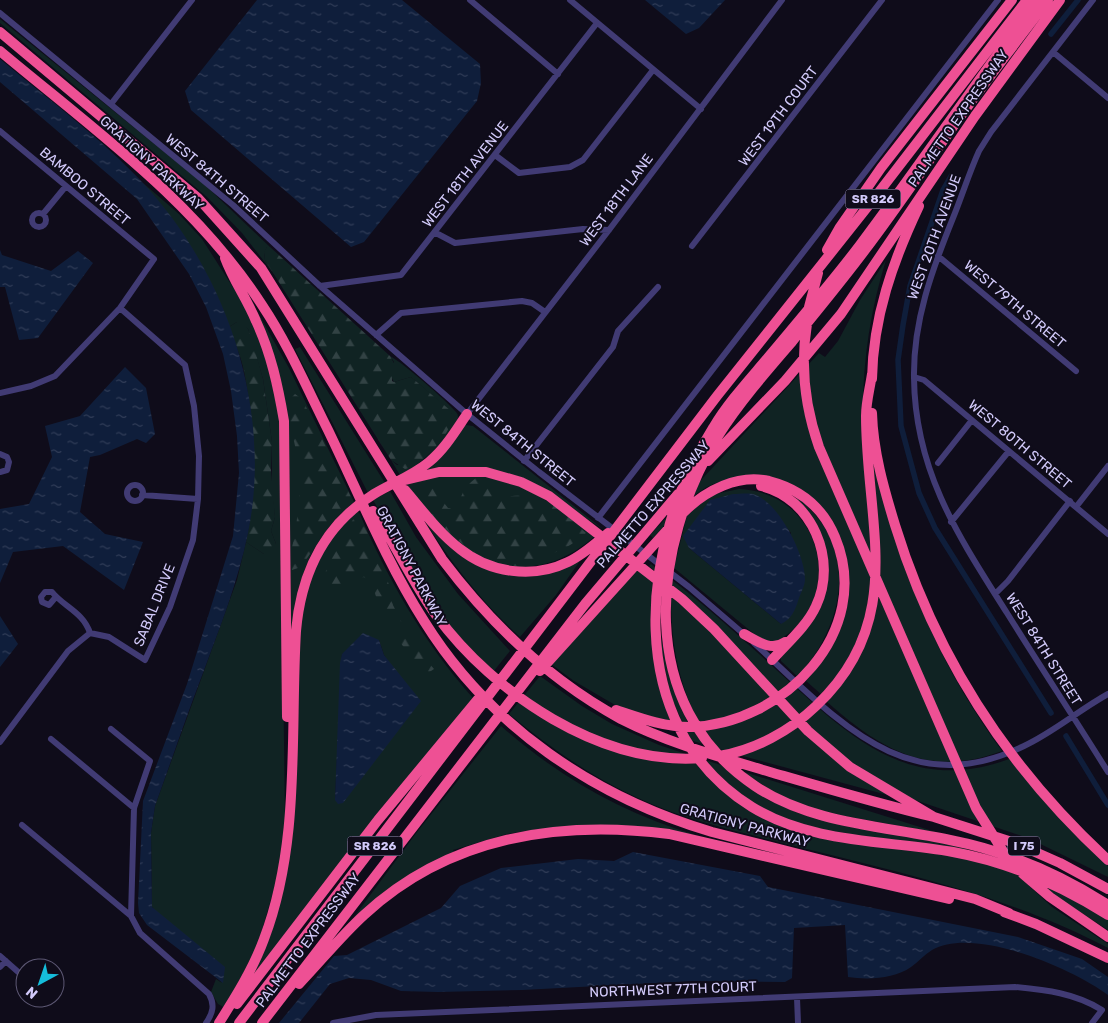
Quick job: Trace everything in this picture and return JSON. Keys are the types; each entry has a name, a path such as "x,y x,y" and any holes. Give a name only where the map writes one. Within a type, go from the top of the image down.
{"highway":[{"path":"1012,0 862,195 827,250 811,297 806,331 804,373 812,424 833,480 976,808 1010,861 1040,889 1108,937"},
{"name":"PALMETTO EXPRESSWAY","path":"239,1023 510,668 595,550 624,519 1027,0"},
{"path":"1038,0 858,248 699,452 680,493 663,554 658,665 673,717 686,741 702,764 726,788 771,818 810,832 955,852 1000,863 1055,885 1108,915"},
{"path":"736,403 864,252 1048,0"},
{"name":"PALMETTO EXPRESSWAY","path":"262,1023 614,564 641,532 780,386 824,334 861,286 994,89 1060,0"},
{"name":"GRATIGNY PARKWAY","path":"0,32 198,198 231,232 261,268 385,466 413,506 442,559 468,594 527,653 570,687 596,704 622,719 678,743 859,799 934,817"},
{"name":"GRATIGNY PARKWAY","path":"0,52 180,203 220,248 263,306 288,349 355,486 375,521 413,603 435,638 456,666 491,705 534,743 594,784 674,820 712,832 975,899 1009,913"},
{"path":"641,532 777,380 826,322 862,273 998,66"},
{"path":"375,521 420,591 467,651 508,689 554,719 614,746 663,758 686,759 722,756 766,741 794,725 810,712 840,680 857,653 867,629 876,578 876,534 866,415 877,326 887,286 929,183"},
{"path":"220,248 256,320 269,352 279,387 284,421 287,710 290,785"},
{"path":"872,374 872,420 877,455 904,555 942,644 968,692 998,738 1024,772 1080,834 1108,860"},
{"path":"220,1023 252,967 276,900 286,852 296,631 300,602 308,572 321,545 340,521 364,500 401,481 436,456 467,414"},
{"path":"401,481 439,472 486,472 521,482 549,496 682,599 714,629 790,712 831,752 874,782 934,817"},
{"path":"511,700 549,662 653,545 701,497 725,484 750,479 780,484 806,498 819,509 830,524 838,545 844,588 842,607 836,627 814,665 793,687 760,710 734,720 708,726 667,725 596,704"},
{"path":"725,484 752,484 775,490 798,506 817,534 822,553 822,588 816,606 772,660"},
{"path":"413,506 459,549 478,561 496,568 520,572 547,570 595,550"},
{"path":"254,1023 614,564"},
{"path":"661,601 673,676 684,704 712,747 734,770 754,786 789,805 814,813 952,840 999,853 1058,876 1108,905"},
{"path":"744,634 768,646 782,644 792,637"},
{"path":"220,1023 378,820 492,682 510,668"},
{"name":"I 75","path":"934,817 1015,843 1060,863 1108,889"},
{"path":"276,1005 296,987 365,914 419,875 477,848 544,832 586,828 636,830 669,834 1009,913 1108,958"}],"street":[{"path":"111,104 192,0"},
{"path":"470,0 558,74"},
{"path":"570,0 701,109"},
{"name":"WEST 18TH LANE","path":"467,414 609,230 782,0"},
{"name":"WEST 19TH COURT","path":"692,246 882,0"},
{"name":"WEST 20TH AVENUE","path":"995,594 951,522 934,486 924,453 917,420 914,377 921,311 938,256 984,143 1093,0"},
{"path":"598,518 995,1"},
{"name":"WEST 84TH STREET","path":"0,13 233,205 320,286 467,414 524,461 689,587 855,732 884,750 912,761 929,764 959,765 992,759 1030,744 1072,716"},
{"name":"WEST 18TH AVENUE","path":"320,286 401,275 597,23"},
{"path":"1053,52 1108,98"},
{"path":"496,155 519,173 570,167 582,160 652,70"},
{"name":"BAMBOO STREET","path":"0,131 154,259 120,308"},
{"path":"43,214 66,186"},
{"path":"436,232 455,243 583,229 609,230"},
{"name":"WEST 79TH STREET","path":"938,256 1076,371"},
{"path":"524,461 613,347 618,331 658,287"},
{"path":"376,335 400,313 522,301 532,303 545,312"},
{"path":"0,393 31,386 55,376 120,308"},
{"name":"SABAL DRIVE","path":"90,633 109,637 145,660 170,607 193,540 198,499 199,456 194,406 185,365 120,308"},
{"name":"WEST 80TH STREET","path":"914,377 924,380 1108,534"},
{"path":"938,463 972,420"},
{"path":"951,522 1009,451"},
{"path":"0,454 5,455 10,462 6,470 0,472"},
{"path":"1076,507 1108,466"},
{"path":"142,495 198,499"},
{"path":"995,594 1008,581 1070,502"},
{"name":"WEST 84TH STREET","path":"995,594 1108,772"},
{"path":"0,742 68,651 90,633 86,622 55,598"},
{"path":"1072,716 1108,694"},
{"path":"111,729 150,762 134,808 131,916"},
{"path":"51,739 134,808"},
{"path":"22,825 131,916 140,933 209,994 213,1005 212,1013 206,1023"},
{"path":"0,966 3,958 15,969"},
{"name":"NORTHWEST 77TH COURT","path":"333,1023 354,1017 376,1015 592,1004 797,998 1015,987 1054,991 1079,998 1102,1010 1092,1023"},
{"path":"797,998 798,1023"}],"green space":[{"path":"0,19 205,185 270,247 267,247 264,253 265,260 277,278 242,233 207,197 0,23"},
{"path":"142,182 179,214 202,239 243,303 264,349 280,420 285,821 279,872 258,944 225,1008 218,1004 211,992 216,979 222,983 152,907 151,833 155,806 237,580 246,542 264,554 276,544 271,531 275,517 272,492 272,442 263,379 248,329 237,322 229,327 212,287 192,250 169,215"},
{"path":"267,247 270,247 390,356 396,367 392,373 392,381 411,377 451,411 451,423 448,429 425,458 405,469 391,460 265,260 264,252"},
{"path":"886,260 871,319 864,379 864,446 872,552 868,605 862,631 850,657 822,695 806,681 817,667 840,624 840,543 794,487 740,480 714,484 694,496 653,538 650,535 819,353 825,357 838,341 860,300"},
{"path":"253,304 289,368 354,502 336,518 323,535 304,571 288,655 287,441"},
{"path":"237,322 241,322 248,329 263,379 272,442 271,470 275,517 271,531 276,544 275,551 271,555 264,554 246,542 252,500 254,457 251,413 244,371 229,327"},
{"path":"300,347 385,483 368,493 295,349"},
{"path":"390,356 434,391 458,415 457,423 428,460 401,477 391,460 397,465 422,462 446,433 451,419 451,412 411,377 394,382 392,375 394,362"},
{"path":"295,394 302,399 353,501 332,522 301,567 292,570 289,561 296,529 301,474 288,413 289,400"},
{"path":"466,425 473,426 603,529 523,479 430,472 427,468 460,429"},
{"path":"872,465 875,465 898,543 924,614 958,683 978,717 1002,751 975,759 951,762 928,760 906,754 866,733 826,701 871,626"},
{"path":"433,475 487,476 528,488 596,535 583,546 554,561 523,567 490,562 474,555 456,542 437,522 406,483"},
{"path":"433,475 438,480 437,494 448,508 468,510 470,508 461,497 465,487 476,478 486,483 494,483 496,487 494,492 500,498 527,496 548,502 586,533 566,547 527,563 525,568 496,562 479,556 439,523 426,508 422,498 422,490 425,483"},
{"path":"739,489 769,495 792,510 808,530 817,554 818,580 812,604 797,626 773,643 759,638 674,568 688,511 715,494","holes":["753,494 768,504 791,533 781,624 689,548"]},
{"path":"390,491 416,537 458,594 510,651 493,672 440,616 373,500"},
{"path":"794,495 815,515 829,536 837,559 839,583 836,608 827,632 815,655 798,677 781,661 781,657 812,620 825,556"},
{"path":"358,511 382,562 422,632 454,676 473,698 250,982 282,885 298,627 313,568 337,531","holes":["379,640 384,655 397,674 335,799 342,654"]},
{"path":"359,512 390,587 393,605 412,643 434,669 428,673 421,669 399,641 390,616 377,599 370,580 363,577 344,593 330,584 325,574 333,546"},
{"path":"422,517 444,538 511,574 582,558 556,595 520,637 467,581"},
{"path":"651,564 712,612 823,712 850,733 877,750 906,763 937,770 972,769 1009,759 1056,814 1108,866 1108,877 1028,838 903,796 838,756 679,593 649,566"},
{"path":"638,567 655,580 653,635 656,670 659,687 671,722 622,709 574,681 551,664"},
{"path":"671,593 692,612 772,698 733,716 698,722 680,675 672,628"},
{"path":"660,635 677,698 688,723 703,744 690,740 666,685"},
{"path":"540,676 582,706 612,724 659,745 689,755 717,783 769,820 957,855 1013,871 1052,907 1108,944 1108,948 1028,912 987,898 903,873 716,826 673,812 618,789 562,754 509,714"},
{"path":"777,704 793,721 767,736 744,746 724,750 717,748 702,730 749,719"},
{"path":"501,726 546,761 592,791 642,816 696,835 540,829 507,834 453,850 454,852 355,918 417,832"},
{"path":"798,726 891,796 739,755"},
{"path":"708,761 721,765 768,800 798,813 828,821 968,847 967,850 855,836 827,831 800,823 774,814 752,802 705,762"},
{"path":"741,771 939,833 833,814 788,801"},
{"path":"1045,884 1108,919 1108,930 1045,889"}],"water":[{"path":"257,0 402,0 480,64 481,83 477,101 364,242 351,247 191,110 185,91"},
{"path":"645,0 725,0 699,28 686,34"},
{"path":"0,59 110,151 143,183 173,219 199,259 220,302 237,346 248,393 254,440 254,487 248,533 228,604 155,806 151,833 152,907 225,967 223,983 147,925 139,913 138,903 143,801 187,684 233,536 239,473 237,436 231,391 223,354 206,307 189,274 137,199 0,82"},
{"path":"0,250 2,255 51,271 78,251 93,263 38,338 19,340 5,287 0,287"},
{"path":"125,367 146,388 155,434 146,443 137,439 100,455 90,457 80,512 105,534 143,542 124,590 63,546 13,552 0,583 0,509 29,504 52,457 45,426 80,416"},
{"path":"733,494 753,494 772,507 788,530 800,556 804,568 804,584 794,611 781,624 689,548 683,536 710,500"},
{"path":"0,616 18,644 0,667"},
{"path":"363,633 379,640 384,655 421,701 343,803 338,804 335,800 340,663 342,654"},
{"path":"633,852 760,876 768,887 1018,937 1082,959 1108,977 1108,995 1071,973 1022,953 972,943 950,944 932,950 911,967 897,974 872,978 848,977 845,925 794,928 792,978 785,982 693,981 522,990 438,992 401,991 371,980 349,978 330,984 299,1023 279,1023 334,956 347,955 441,908 460,886 501,868 578,859 614,861"}],"waterway":[{"path":"1051,34 1078,0"},
{"path":"951,176 943,190 910,286 898,360 901,426 919,493 935,528 1051,713"},
{"path":"1066,736 1108,805"}]}
